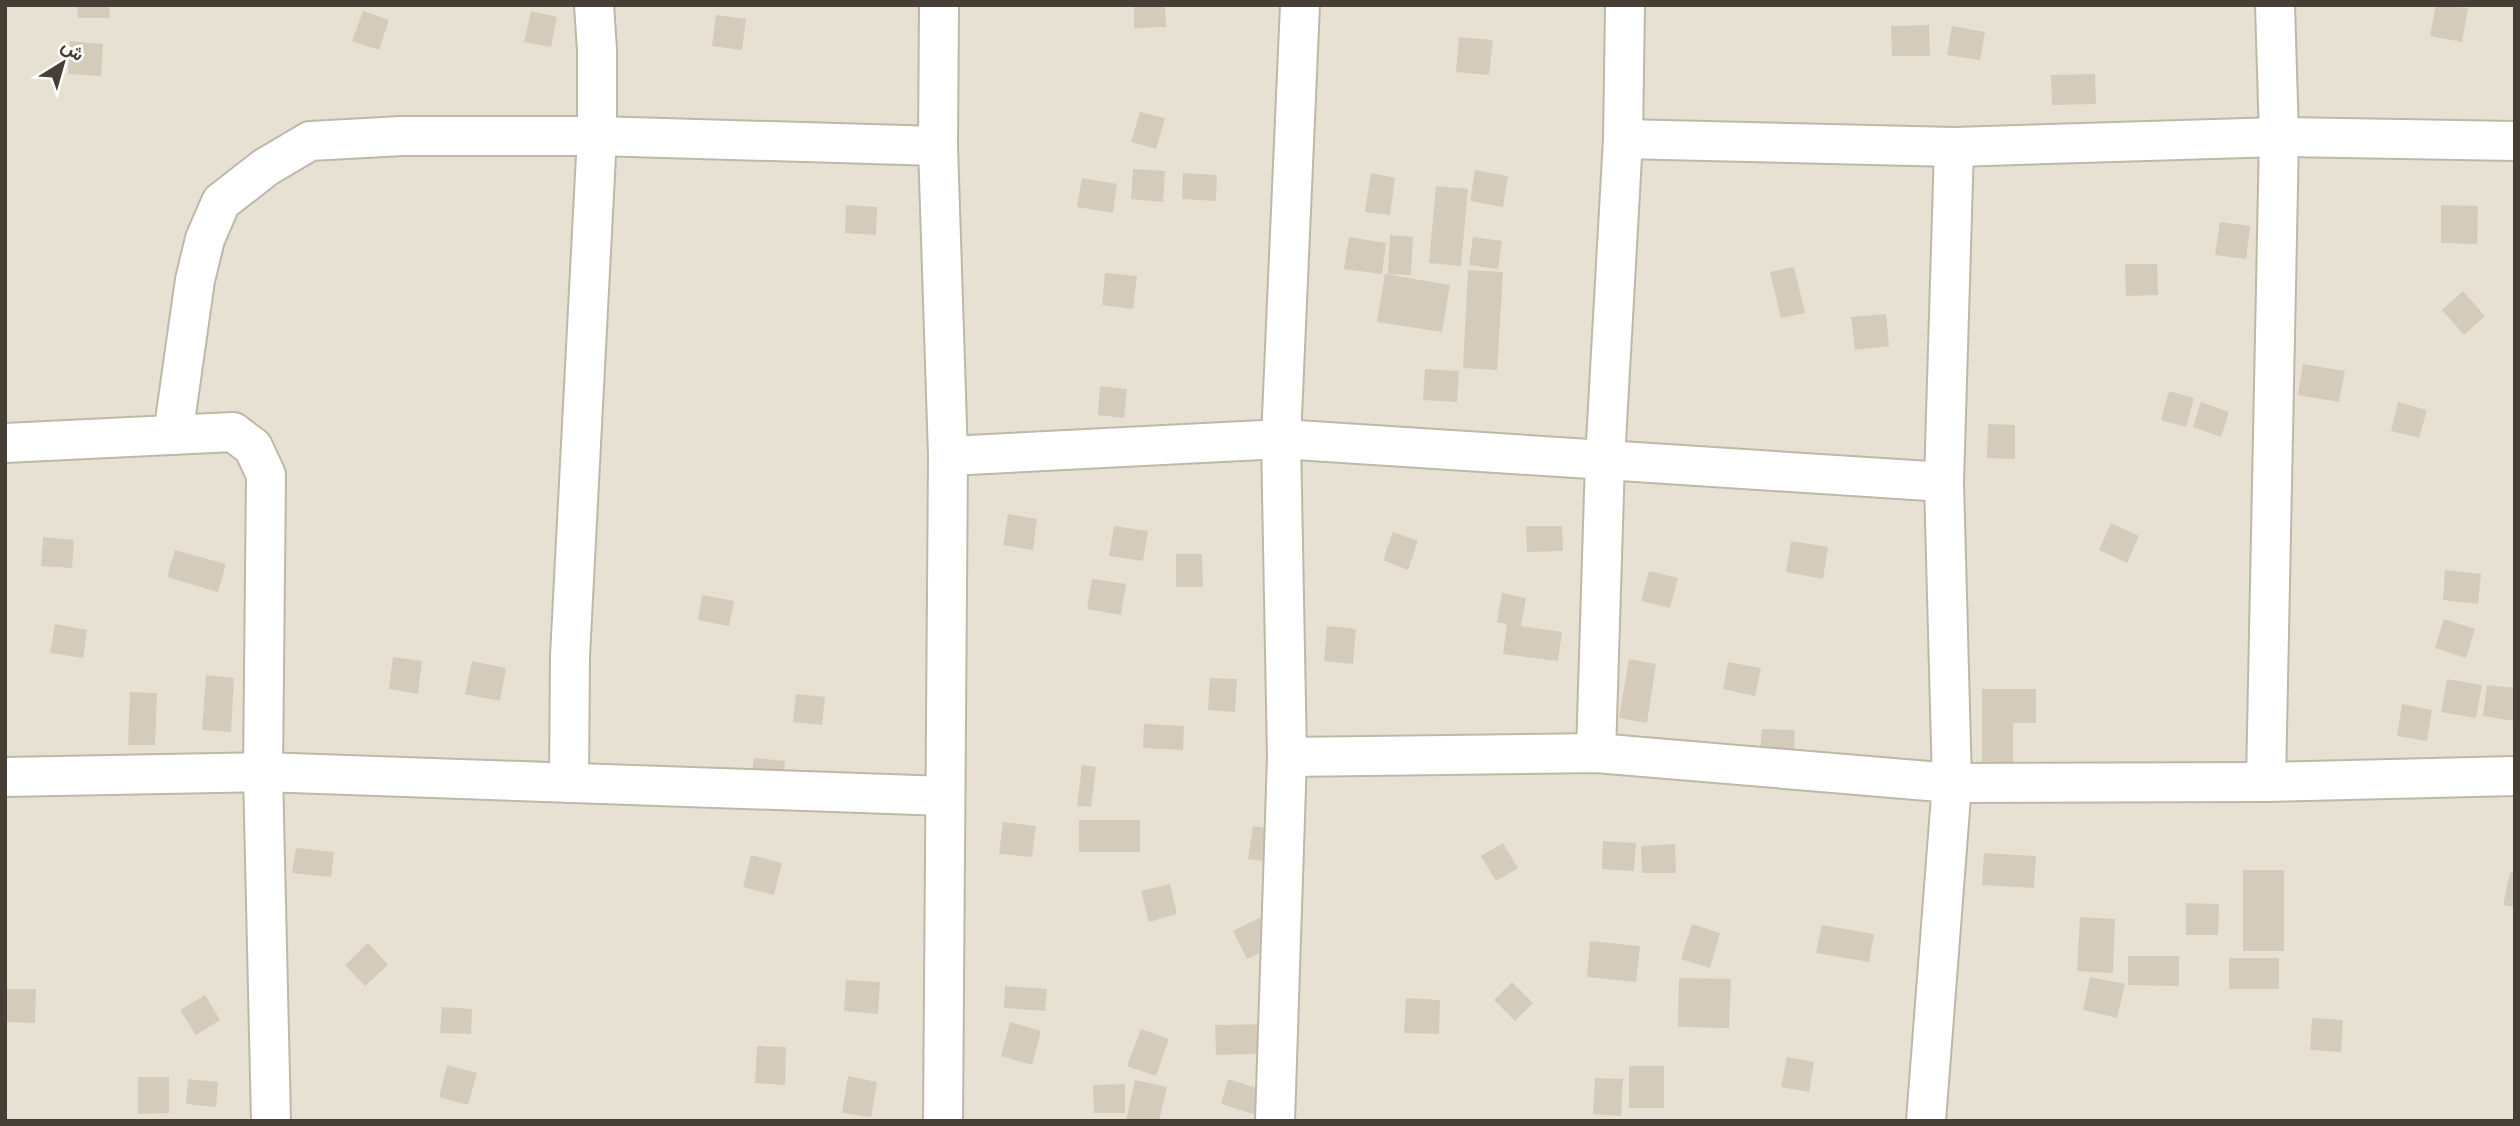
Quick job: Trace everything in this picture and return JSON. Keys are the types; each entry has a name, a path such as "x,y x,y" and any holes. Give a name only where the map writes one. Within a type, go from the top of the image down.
{"street":[{"path":"569,783 570,656 597,136 594,5"},
{"path":"939,5 938,146 948,456 943,1121"},
{"path":"1275,1121 1287,757 1281,439 1300,5"},
{"path":"1596,753 1605,460 1623,139 1625,5"},
{"path":"2266,782 2279,137 2275,5"},
{"path":"173,435 195,280 205,239 221,202 266,167 310,141 402,136 597,136 938,146"},
{"path":"1623,139 1954,147 2279,137 2515,141"},
{"path":"1926,1121 1952,783 1944,482 1954,147"},
{"path":"5,443 233,432 253,447 266,475 263,772 271,1121"},
{"path":"948,456 1281,439 1944,482"},
{"path":"1287,757 1596,753 1952,783 2266,782 2515,776"},
{"path":"5,777 263,772 945,796"}],"shaded area":[{"path":"5,5 2515,5 2515,1121 5,1121"}],"building":[{"path":"77,5 109,5 110,18 78,18"},
{"path":"1134,5 1165,5 1166,27 1134,28"},
{"path":"2436,5 2468,8 2462,42 2430,36"},
{"path":"363,11 389,20 379,50 352,41"},
{"path":"531,11 557,17 551,47 524,42"},
{"path":"716,15 746,19 742,50 712,46"},
{"path":"1929,25 1930,56 1892,56 1891,26"},
{"path":"1952,26 1985,32 1980,60 1947,55"},
{"path":"1459,37 1493,40 1489,75 1456,72"},
{"path":"70,41 103,44 101,76 68,74"},
{"path":"2095,74 2096,104 2052,105 2051,75"},
{"path":"1140,112 1165,118 1156,149 1131,142"},
{"path":"1133,169 1165,171 1163,202 1131,199"},
{"path":"1475,170 1508,176 1503,207 1470,201"},
{"path":"1183,173 1217,175 1216,201 1182,199"},
{"path":"1371,173 1395,178 1390,215 1365,212"},
{"path":"1082,178 1117,184 1113,213 1077,207"},
{"path":"1436,186 1468,189 1461,266 1429,263"},
{"path":"846,205 877,207 876,235 845,233"},
{"path":"2441,205 2478,206 2477,244 2441,243"},
{"path":"2220,222 2250,226 2246,259 2215,255"},
{"path":"1390,235 1413,237 1411,275 1388,274"},
{"path":"1349,237 1386,243 1382,274 1344,269"},
{"path":"1473,237 1502,241 1498,269 1469,265"},
{"path":"2125,264 2157,264 2158,295 2126,296"},
{"path":"1794,267 1805,313 1781,318 1770,272"},
{"path":"1468,270 1503,272 1497,370 1463,368"},
{"path":"1105,273 1137,276 1133,309 1102,305"},
{"path":"1385,274 1450,285 1442,332 1377,322"},
{"path":"2463,291 2485,316 2464,335 2442,310"},
{"path":"1886,314 1889,346 1855,350 1851,317"},
{"path":"2303,364 2345,371 2339,402 2298,395"},
{"path":"1425,369 1459,371 1457,402 1423,400"},
{"path":"1100,386 1127,389 1124,418 1098,415"},
{"path":"2169,391 2194,398 2186,427 2161,420"},
{"path":"2201,402 2229,412 2221,437 2193,427"},
{"path":"2398,402 2427,410 2419,438 2391,431"},
{"path":"1988,424 2015,425 2015,459 1987,458"},
{"path":"1008,514 1037,519 1033,550 1003,545"},
{"path":"2111,523 2139,536 2127,563 2099,550"},
{"path":"1114,526 1148,531 1143,561 1109,556"},
{"path":"1526,526 1562,526 1563,551 1527,552"},
{"path":"1393,532 1418,541 1408,570 1383,560"},
{"path":"43,537 74,540 72,568 41,566"},
{"path":"1791,541 1828,547 1823,579 1786,572"},
{"path":"175,550 226,564 218,592 167,577"},
{"path":"1176,554 1202,554 1203,587 1176,587"},
{"path":"2445,570 2481,574 2478,604 2443,600"},
{"path":"1649,571 1678,578 1670,608 1641,601"},
{"path":"1092,579 1126,584 1121,615 1087,609"},
{"path":"1502,593 1526,598 1521,626 1562,632 1558,661 1503,654 1507,624 1497,622"},
{"path":"702,595 734,601 729,626 698,620"},
{"path":"2444,619 2475,629 2466,658 2435,648"},
{"path":"55,624 87,630 83,658 50,653"},
{"path":"1327,626 1356,629 1353,664 1324,661"},
{"path":"393,657 422,661 418,694 389,689"},
{"path":"1629,659 1656,664 1647,723 1619,718"},
{"path":"472,661 506,668 500,701 465,694"},
{"path":"1728,662 1761,668 1755,696 1723,689"},
{"path":"206,675 234,678 231,732 202,730"},
{"path":"1210,678 1237,679 1235,712 1208,710"},
{"path":"2447,679 2482,685 2476,718 2441,712"},
{"path":"2487,685 2515,688 2515,721 2483,716"},
{"path":"1982,689 2036,689 2036,723 2013,723 2013,762 1982,762"},
{"path":"130,692 157,693 155,745 128,745"},
{"path":"796,694 825,697 822,725 793,722"},
{"path":"2402,704 2432,710 2427,741 2397,736"},
{"path":"1144,724 1184,726 1183,750 1143,748"},
{"path":"1762,729 1795,730 1794,752 1760,750"},
{"path":"754,758 785,761 782,790 750,786"},
{"path":"1082,765 1096,767 1091,807 1077,806"},
{"path":"1079,820 1140,820 1140,852 1079,852"},
{"path":"1003,822 1036,826 1032,857 999,854"},
{"path":"1253,826 1282,831 1277,863 1248,859"},
{"path":"1603,841 1636,843 1634,871 1602,869"},
{"path":"1503,843 1518,868 1496,881 1481,856"},
{"path":"1675,844 1676,873 1642,873 1641,846"},
{"path":"296,848 334,852 331,877 292,873"},
{"path":"1984,853 2036,856 2034,888 1982,885"},
{"path":"751,855 782,863 774,895 743,887"},
{"path":"2243,870 2284,870 2284,951 2243,951"},
{"path":"2510,872 2515,873 2515,907 2503,905"},
{"path":"1170,884 1177,914 1149,922 1141,891"},
{"path":"2186,903 2219,904 2218,935 2186,935"},
{"path":"1261,917 1274,946 1247,959 1233,931"},
{"path":"2080,917 2115,919 2113,973 2077,971"},
{"path":"1692,924 1720,933 1710,968 1681,959"},
{"path":"1822,925 1874,934 1869,962 1816,953"},
{"path":"1590,941 1640,946 1636,982 1587,977"},
{"path":"368,943 388,965 365,986 345,965"},
{"path":"2128,956 2179,956 2179,986 2128,985"},
{"path":"2229,958 2279,958 2279,989 2229,989"},
{"path":"2090,977 2125,984 2117,1018 2083,1010"},
{"path":"1679,978 1731,979 1729,1028 1678,1027"},
{"path":"846,980 880,982 878,1014 844,1011"},
{"path":"1512,982 1533,1003 1515,1021 1494,1000"},
{"path":"1005,986 1047,989 1045,1011 1004,1008"},
{"path":"5,989 36,989 35,1023 5,1022"},
{"path":"205,995 220,1020 196,1035 180,1010"},
{"path":"1406,998 1440,1000 1439,1034 1404,1033"},
{"path":"442,1007 472,1009 471,1034 440,1033"},
{"path":"2312,1018 2343,1020 2341,1052 2310,1050"},
{"path":"1010,1022 1041,1031 1032,1065 1001,1056"},
{"path":"1279,1024 1280,1053 1216,1055 1215,1025"},
{"path":"1141,1029 1169,1039 1156,1076 1127,1066"},
{"path":"757,1046 786,1047 785,1085 755,1083"},
{"path":"1787,1057 1814,1062 1809,1092 1781,1087"},
{"path":"447,1065 477,1073 468,1105 439,1097"},
{"path":"1629,1066 1664,1066 1664,1108 1629,1108"},
{"path":"848,1076 877,1082 871,1117 842,1113"},
{"path":"138,1077 169,1077 169,1113 138,1114"},
{"path":"1595,1078 1623,1079 1621,1116 1593,1114"},
{"path":"188,1079 218,1082 216,1107 186,1104"},
{"path":"1228,1079 1270,1092 1263,1117 1221,1104"},
{"path":"1135,1080 1167,1087 1159,1121 1126,1121"},
{"path":"1125,1084 1125,1113 1094,1113 1093,1085"}]}
